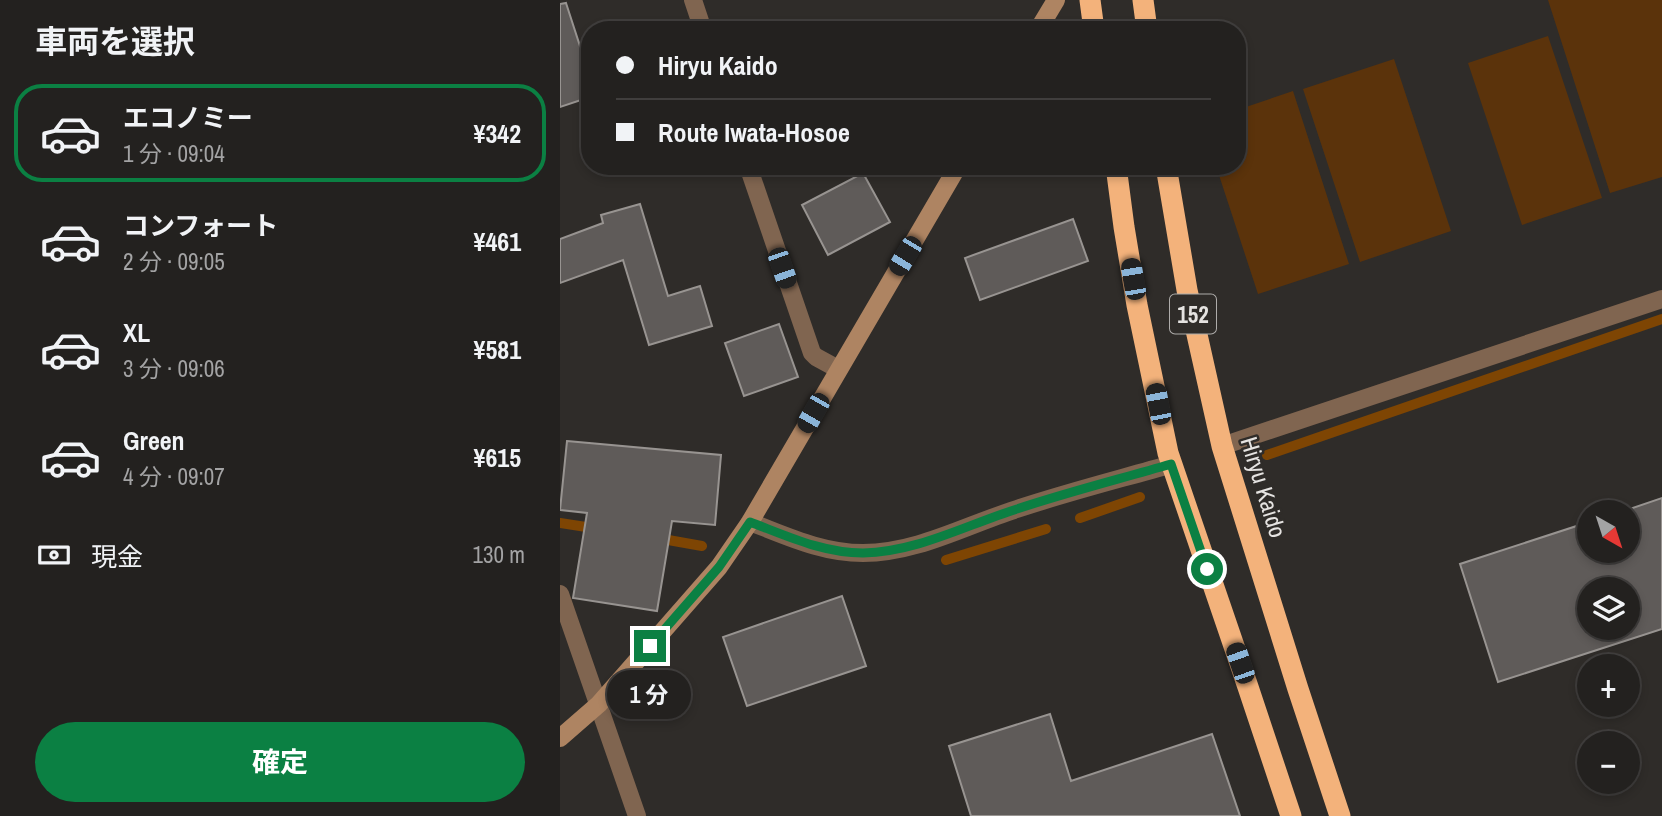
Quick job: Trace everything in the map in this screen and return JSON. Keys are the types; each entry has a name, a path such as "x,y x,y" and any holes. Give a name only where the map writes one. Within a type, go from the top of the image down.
{"highway":[{"path":"1090,0 1093,21"},
{"path":"1143,0 1146,21"},
{"name":"152","path":"1117,175 1138,305 1168,453 1291,816"},
{"name":"Hiryu Kaido","path":"1168,175 1187,290 1225,453 1340,816"}],"main road":[{"path":"1043,21 1056,0"},
{"path":"560,738 599,704 719,567 750,522 953,175"}],"street":[{"path":"692,0 699,21"},
{"path":"751,175 812,353 816,358 838,369"},
{"path":"1225,453 1662,299"},
{"path":"750,522 809,545 861,553 882,552 941,537 1015,509 1174,471"},
{"path":"560,594 637,816"}],"shaded area":[{"path":"1548,0 1662,0 1662,177 1610,193"},
{"path":"1548,36 1602,198 1522,225 1468,63"},
{"path":"1394,59 1451,231 1360,262 1303,89"},
{"path":"1293,91 1349,264 1258,294 1219,175 1246,175 1246,107"}],"building":[{"path":"566,3 581,49 581,100 560,107 560,4"},
{"path":"859,175 864,175 890,222 828,255 802,205"},
{"path":"640,204 668,296 700,286 712,326 649,345 623,260 560,283 560,239 603,223 601,215"},
{"path":"1073,219 1088,261 980,300 965,258"},
{"path":"779,324 798,377 744,396 725,343"},
{"path":"567,441 721,455 715,525 672,521 657,611 573,598 587,513 560,510"},
{"path":"1662,498 1662,629 1640,636 1640,577 1577,577 1577,640 1628,640 1577,654 1577,656 1498,682 1460,564 1577,526 1577,564 1640,564 1640,506"},
{"path":"842,596 866,666 747,706 723,637"},
{"path":"1050,714 1071,781 1212,734 1240,816 971,816 949,746"}],"waterway":[{"path":"1267,455 1662,319"},
{"path":"1080,518 1140,497"},
{"path":"560,523 599,529"},
{"path":"946,560 1046,529"},
{"path":"657,538 702,546"}],"route":[{"path":"650,646 719,567 750,522 809,545 861,553 882,552 941,537 1015,509 1171,464 1207,569"}]}
